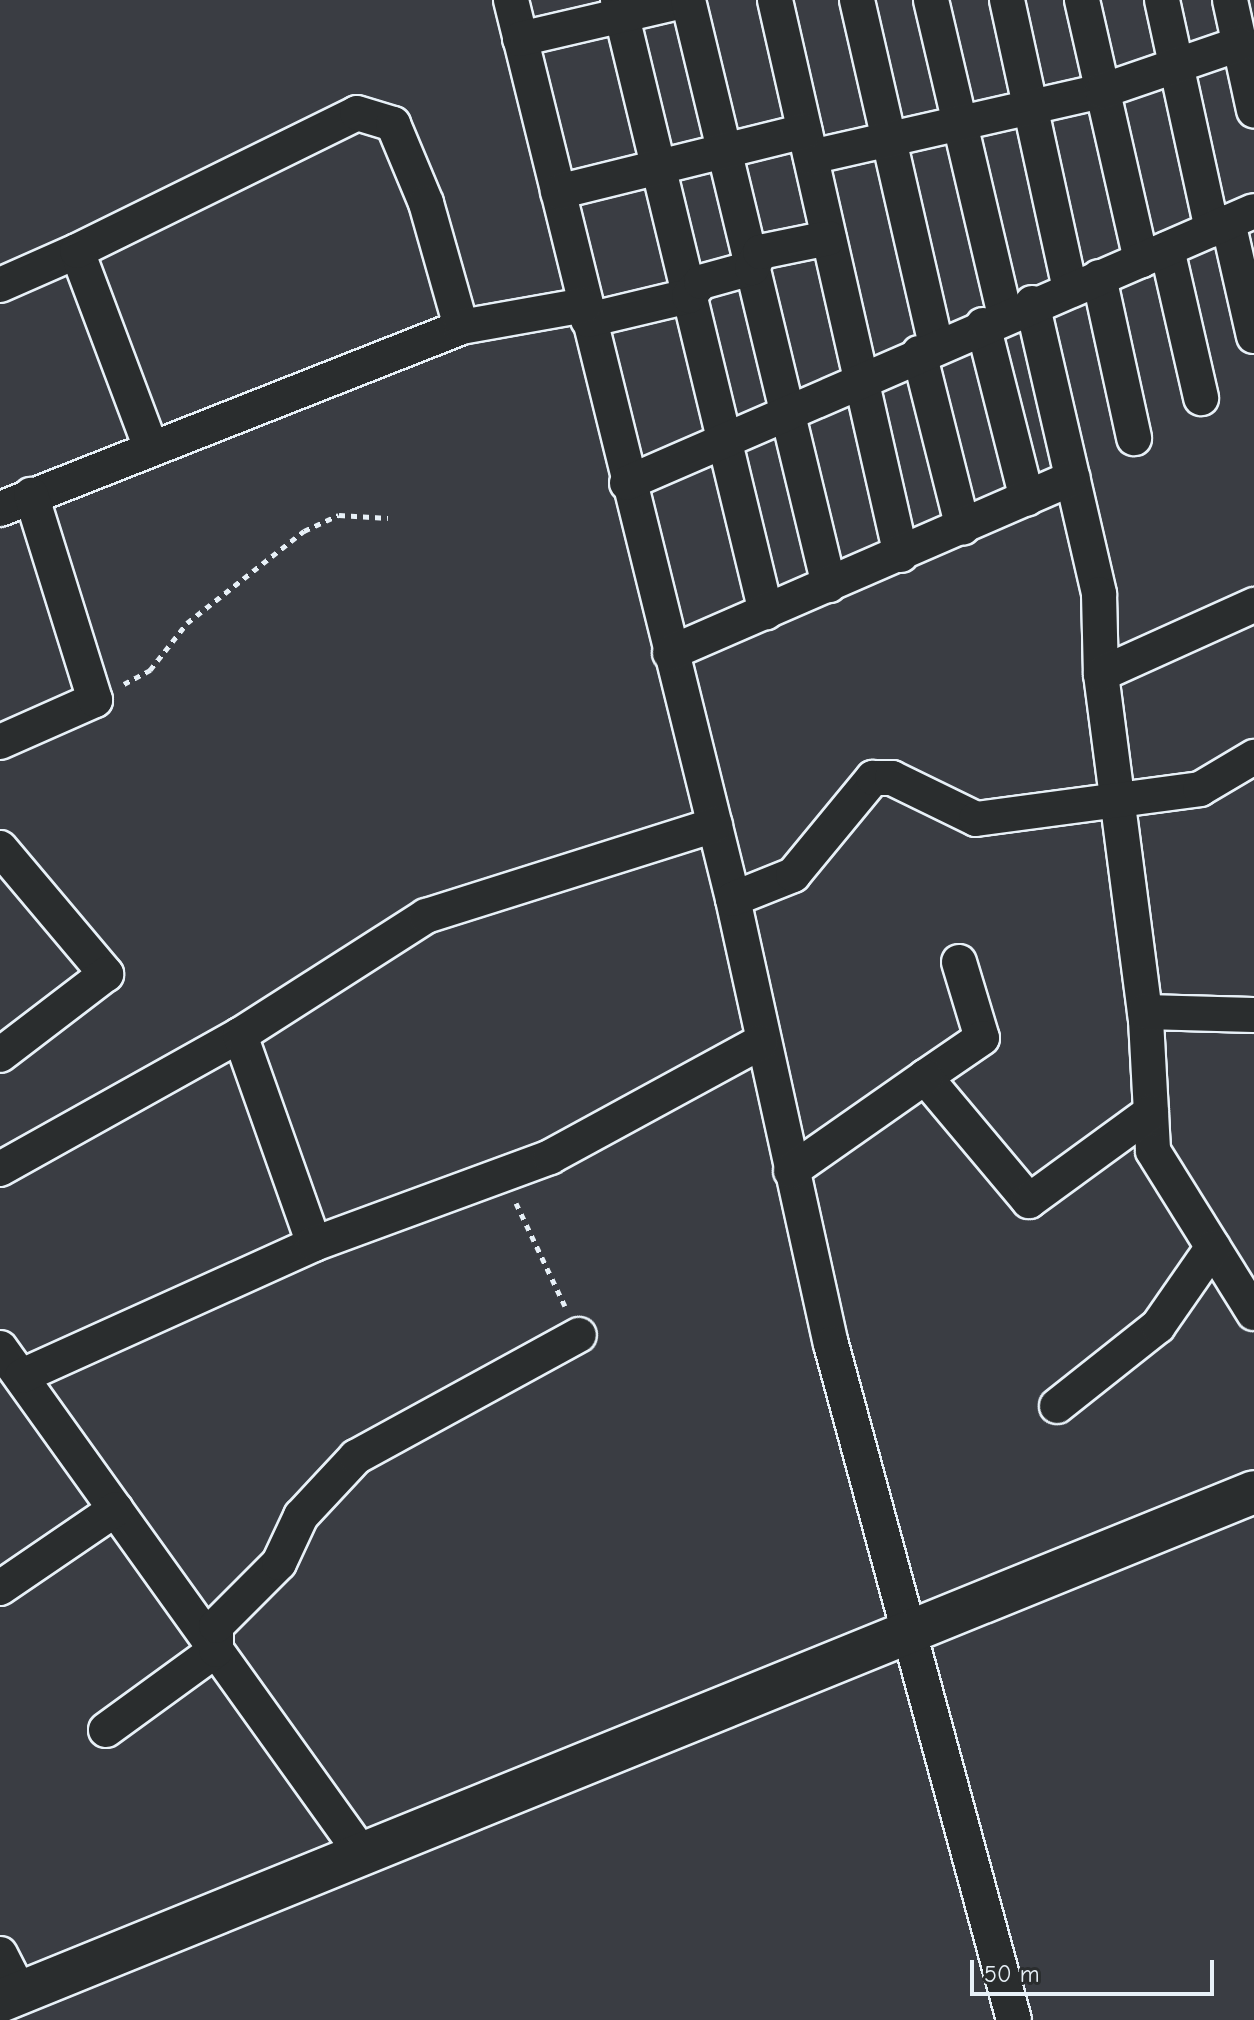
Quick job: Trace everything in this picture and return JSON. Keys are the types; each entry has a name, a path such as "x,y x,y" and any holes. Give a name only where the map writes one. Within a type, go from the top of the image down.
{"street":[{"path":"511,0 627,483 733,899 761,1042 791,1171 908,1639 994,1924 1014,2020"},
{"path":"520,39 620,8 688,0 829,585"},
{"path":"775,0 901,555"},
{"path":"857,0 889,137 963,528"},
{"path":"931,0 1006,315 1027,499"},
{"path":"1007,0 1031,107 1134,438"},
{"path":"1082,0 1102,91 1201,398"},
{"path":"1162,0 1177,70 1231,221 1254,336"},
{"path":"1230,0 1254,110"},
{"path":"620,8 653,165 689,296 766,612"},
{"path":"558,192 653,165 725,150 889,137 960,126 1177,70 1239,44"},
{"path":"0,285 77,251 357,113 393,124 426,203 461,327"},
{"path":"627,483 927,349 1231,221"},
{"path":"0,509 461,327 587,313 689,296 701,282 752,268 760,252 829,238"},
{"path":"77,251 151,448"},
{"path":"1006,315 1073,478 1099,594 1101,674 1115,803 1145,1012 1153,1151 1254,1313"},
{"path":"670,653 1073,478"},
{"path":"0,742 95,700 31,495"},
{"path":"1101,674 1254,605"},
{"path":"733,899 793,875 873,778 892,778 976,819 1115,803 1200,789 1254,757"},
{"path":"0,1169 240,1035 426,916 715,825"},
{"path":"0,848 106,974 0,1055"},
{"path":"791,1171 982,1038 959,962"},
{"path":"1145,1012 1254,1015"},
{"path":"240,1035 314,1244"},
{"path":"22,1376 314,1244 550,1157 761,1042"},
{"path":"925,1077 1029,1201 1151,1112"},
{"path":"1057,1406 1158,1326 1213,1247"},
{"path":"216,1650 216,1626 279,1563 301,1516 356,1457 579,1335"},
{"path":"0,1348 362,1854"},
{"path":"0,1954 10,1997 362,1854 908,1639 1254,1492"},
{"path":"0,1588 116,1509"},
{"path":"106,1730 216,1650"}],"path":[{"path":"95,700 150,670 187,623 304,531 339,515 388,518"},
{"path":"502,1175 579,1335"}]}
